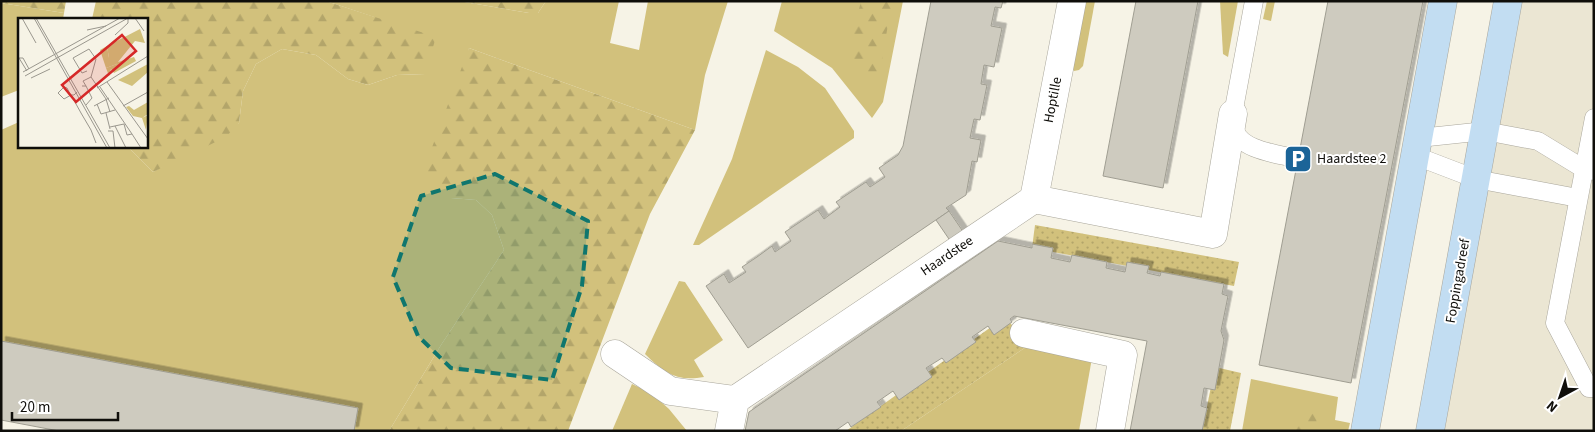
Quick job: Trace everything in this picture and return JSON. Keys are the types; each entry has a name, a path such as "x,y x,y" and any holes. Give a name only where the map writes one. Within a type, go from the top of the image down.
{"street":[{"name":"Hoptille","path":"1034,199 1072,1"},
{"path":"1365,431 1443,1"},
{"name":"Foppingadreef","path":"1430,431 1508,1"},
{"path":"1034,199 1213,234 1233,114"},
{"name":"Haardstee","path":"735,400 1034,199"},
{"path":"1024,333 1122,355 1110,431"},
{"path":"615,354 670,391 735,400 729,431"}],"lane":[{"path":"1254,1 1233,114 1235,132 1252,148 1298,159"},
{"path":"1594,118 1589,170 1578,198 1555,323 1589,388 1594,388"},
{"path":"1418,147 1485,131 1538,141 1589,170"},
{"path":"1418,147 1476,179 1578,198"}],"highlighted area":[{"path":"495,174 588,221 582,286 552,380 451,368 418,336 393,277 421,196"}],"shaded area":[{"path":"1513,1 1594,1 1594,431 1435,431"}],"green space":[{"path":"1,1 66,1 64,13 1,3"},
{"path":"96,1 326,1 436,37 425,74 397,75 368,85 348,79 316,55 282,49 256,64 243,91 239,123 226,137 153,172 129,148 148,148 148,18 92,18"},
{"path":"326,1 459,1 538,13 546,1 619,1 610,43 639,50 648,1 728,1 705,75 695,130 469,48 451,198 476,200 492,215 504,250 441,345 389,431 354,431 356,417 1,350 1,130 18,122 18,148 129,148 153,172 239,123 243,91 256,64 282,49 316,55 348,79 368,85 397,75 425,74 374,17"},
{"path":"459,1 546,1 538,13 529,13"},
{"path":"782,1 903,1 883,102 872,118 832,68 774,31"},
{"path":"861,1 892,1 877,89 846,63"},
{"path":"1080,1 1095,1 1083,66 1079,70 1074,71 1071,66"},
{"path":"1220,1 1238,1 1228,57 1223,54"},
{"path":"1267,1 1275,1 1271,21 1263,19"},
{"path":"1,3 64,13 63,18 18,18 18,90 1,97"},
{"path":"469,48 695,130 650,214 568,431 389,431 441,345 504,250 492,215 476,200 451,198 421,177"},
{"path":"766,50 798,67 825,88 854,131 854,138 699,245 693,245 732,159"},
{"path":"1035,225 1239,262 1234,286 1032,248"},
{"path":"679,281 685,282 723,340 694,360 704,377 678,377 665,371 645,354"},
{"path":"1005,317 1029,345 901,431 846,431"},
{"path":"1029,345 1092,358 1079,431 901,431"},
{"path":"1215,367 1241,373 1230,431 1202,431"},
{"path":"1251,379 1338,397 1335,420 1350,423 1348,431 1242,431"},
{"path":"632,384 651,393 669,409 687,431 612,431"},
{"path":"1315,407 1318,431 1292,431"}],"building":[{"path":"931,1 1003,1 1001,8 995,7 991,26 1002,28 994,67 984,65 981,84 987,85 980,120 974,119 970,138 981,140 977,162 972,161 966,195 946,208 949,211 748,348 706,286 724,274 729,283 746,272 742,267 772,246 775,252 791,241 785,232 818,210 824,219 840,207 836,202 866,182 870,187 885,177 879,168 898,155 903,146"},
{"path":"1136,1 1198,1 1163,188 1103,176"},
{"path":"1328,1 1423,1 1351,383 1259,365"},
{"path":"949,211 979,255 966,264 936,220"},
{"path":"998,241 1032,248 1032,244 1053,248 1051,258 1070,262 1072,255 1107,262 1106,268 1125,272 1127,262 1149,266 1147,273 1160,276 1161,272 1224,284 1222,294 1228,296 1221,331 1224,340 1215,390 1204,388 1201,406 1207,408 1202,431 1130,431 1147,341 1014,316 1010,319 1012,322 994,335 988,326 972,337 976,342 946,363 942,358 926,368 932,377 899,400 893,391 877,402 881,407 851,427 848,422 835,431 745,431 749,412"},
{"path":"1,341 358,408 354,431 59,431 1,420"}],"place":[{"name":"Haardstee 2","path":"1298,159"}]}
